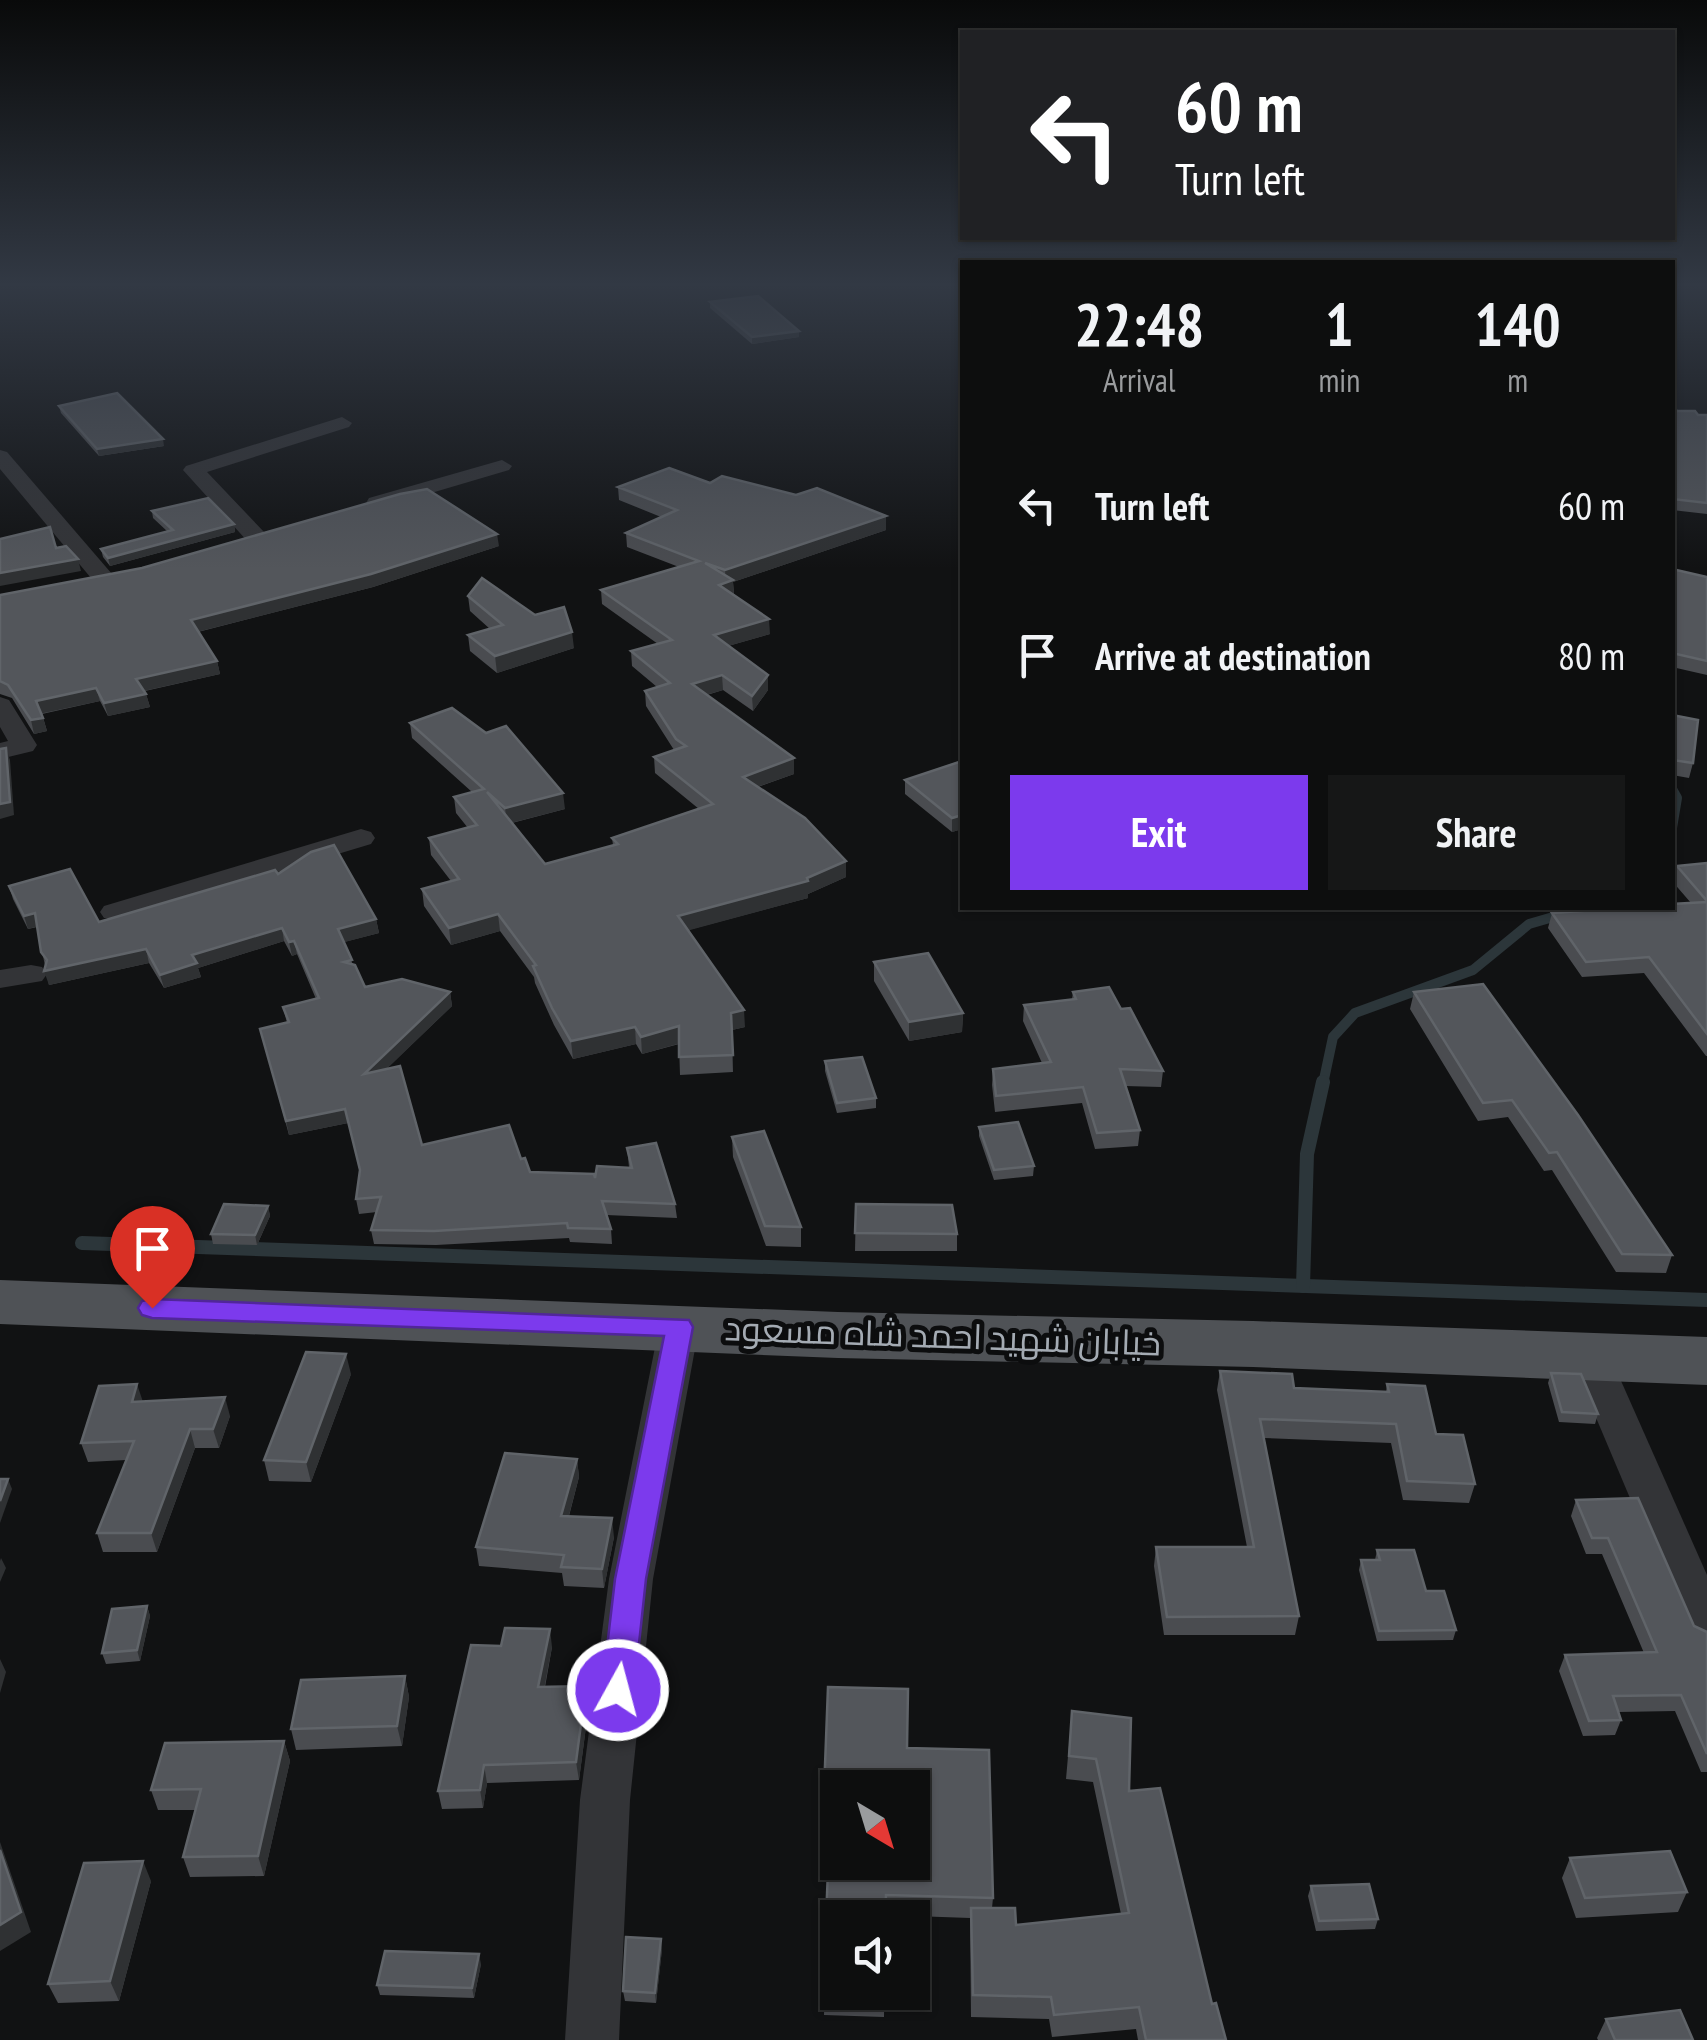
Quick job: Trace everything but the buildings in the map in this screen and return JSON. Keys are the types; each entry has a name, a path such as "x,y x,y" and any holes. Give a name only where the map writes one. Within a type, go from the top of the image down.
{"main road":[{"name":"خیابان شهید احمد شاه مسعود","path":"0,1302 1707,1360"}],"street":[{"path":"257,538 193,470 342,424"},
{"path":"0,456 112,577 78,584"},
{"path":"351,510 502,466"},
{"path":"0,704 24,746 0,752"},
{"path":"115,912 361,838"},
{"path":"592,2040 605,1800 628,1597 679,1327"},
{"path":"1590,1356 1707,1626"}],"waterway":[{"path":"1675,794 1675,810"},
{"path":"1323,1084 1333,1037 1355,1013 1473,970 1529,924 1577,910"},
{"path":"1303,1286 1307,1154 1323,1082"},
{"path":"82,1243 1303,1286"},
{"path":"1303,1286 1707,1300"}],"route":[{"path":"152,1308 679,1327 631,1579 618,1690"}]}
